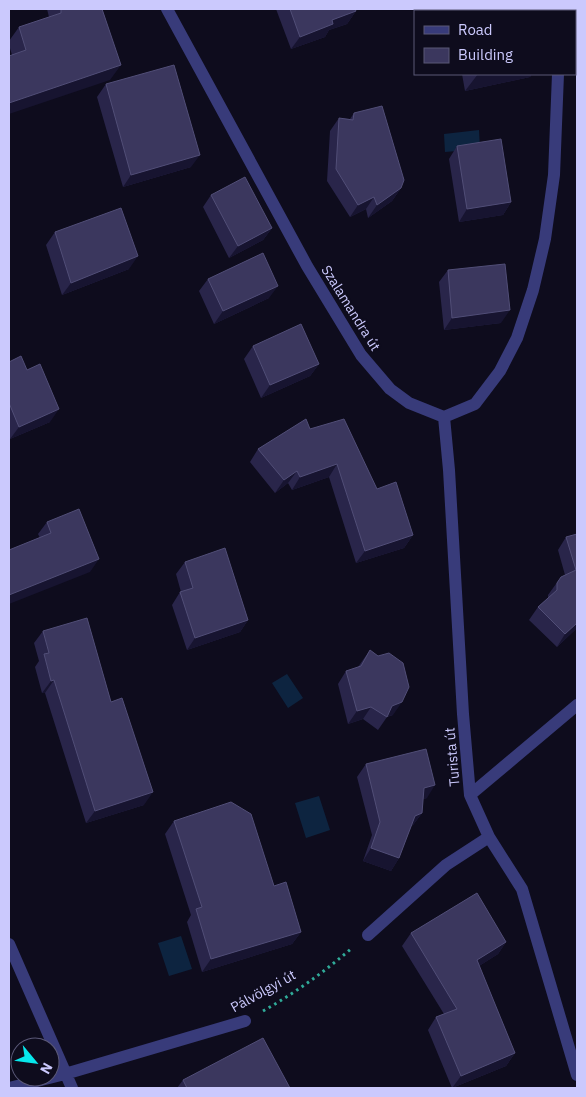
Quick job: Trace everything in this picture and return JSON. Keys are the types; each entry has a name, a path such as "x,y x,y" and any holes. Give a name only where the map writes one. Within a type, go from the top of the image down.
{"street":[{"name":"Szalamandra út","path":"167,9 307,266 361,355 390,389 409,403 444,417"},
{"path":"444,417 475,404 500,371 517,338 533,290 545,239 554,175 558,75"},
{"name":"Turista út","path":"444,417 470,795 489,837 522,889 577,1075"},
{"path":"470,795 577,704"},
{"path":"368,935 446,865 489,837"},
{"path":"9,944 72,1088"},
{"name":"Pálvölgyi út","path":"9,1088 65,1074 245,1021"}],"path":[{"name":"Pálvölgyi út","path":"245,1021 284,999 310,981 368,935"}],"water":[{"path":"479,130 480,149 445,152 444,134"},
{"path":"287,674 303,698 288,708 272,683"},
{"path":"319,796 330,830 306,838 295,803"},
{"path":"181,936 192,969 169,976 158,943"}],"building":[{"path":"61,9 102,9 121,65 9,103 9,56 26,50 19,27 61,13"},
{"path":"290,9 355,9 356,11 332,20 333,24 300,37"},
{"path":"485,9 534,10 486,10"},
{"path":"174,65 200,155 131,175 106,84"},
{"path":"382,106 404,180 401,188 377,205 374,197 358,205 336,169 339,118 353,120 354,113"},
{"path":"501,139 511,202 467,209 457,146"},
{"path":"245,177 272,228 238,246 211,195"},
{"path":"121,208 138,256 71,283 55,232"},
{"path":"263,253 278,286 223,311 208,279"},
{"path":"505,264 510,310 452,318 448,270"},
{"path":"301,324 319,364 270,385 253,346"},
{"path":"21,356 27,370 40,364 59,409 19,427 9,403 9,362"},
{"path":"306,419 310,429 344,419 377,489 396,482 413,535 365,551 337,464 300,477 297,471 284,480 258,449"},
{"path":"79,509 99,559 9,595 9,550 51,533 47,522"},
{"path":"577,534 577,623 565,634 538,607 557,590 557,583 561,577 576,570 566,537"},
{"path":"225,548 248,620 195,638 180,592 193,588 185,562"},
{"path":"87,618 111,702 122,698 153,792 95,811 54,680 51,681 44,654 49,653 43,631"},
{"path":"370,650 378,656 389,653 403,663 409,687 402,702 392,706 387,717 371,707 357,711 346,671 361,666"},
{"path":"426,749 435,785 424,788 422,813 415,816 399,858 371,848 380,822 366,764"},
{"path":"231,802 251,814 274,886 286,882 301,932 211,959 196,909 202,907 174,821"},
{"path":"477,893 506,942 477,960 515,1053 461,1076 436,1017 457,1009 411,933"},
{"path":"263,1038 290,1088 187,1088 183,1080"}]}
